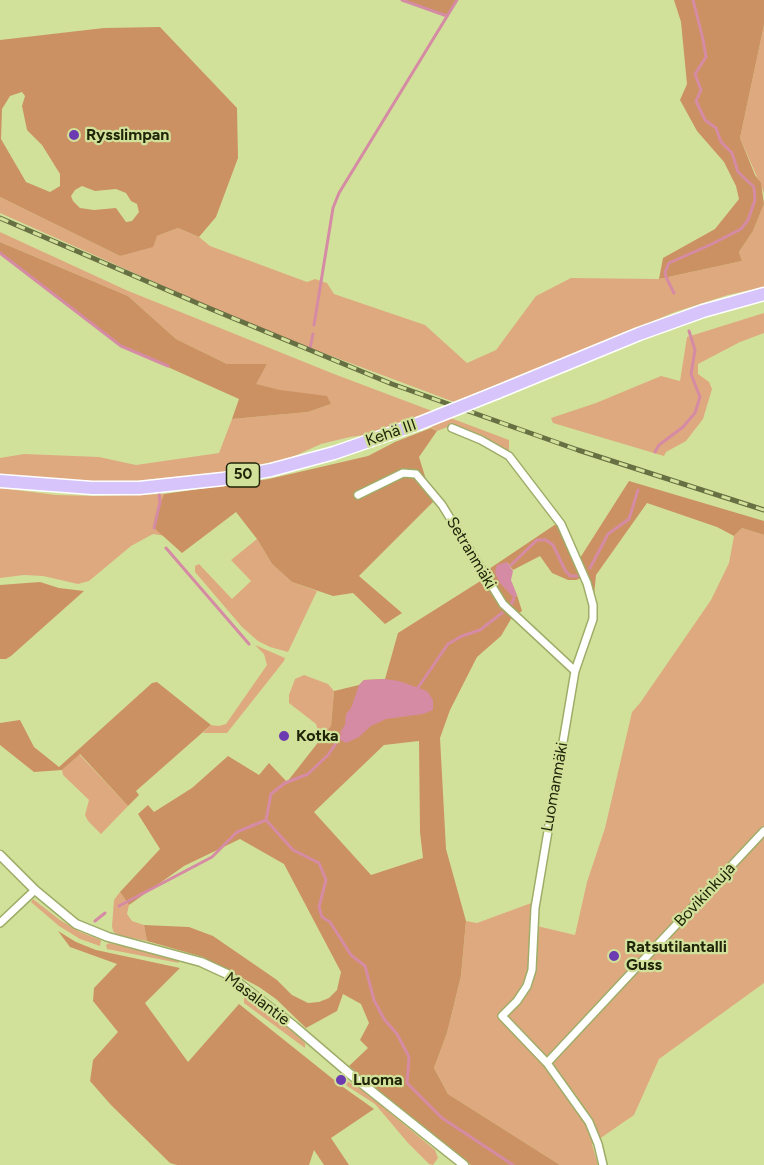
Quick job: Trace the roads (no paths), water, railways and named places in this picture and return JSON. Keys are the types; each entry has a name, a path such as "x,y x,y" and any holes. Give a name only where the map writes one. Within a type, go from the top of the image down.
{"highway":[{"name":"Kehä III","path":"0,481 92,488 139,488 223,479 271,470 334,453 418,424 639,334 703,311 764,294"}],"street":[{"name":"Luomanmäki","path":"452,428 481,440 509,456 561,524 587,583 593,605 593,619 575,671 535,908 532,970 527,986 517,1001 502,1016 547,1063 589,1122 603,1165"},
{"name":"Setranmäki","path":"358,495 403,473 416,474 442,505 503,604 575,671"},
{"name":"Bovikinkuja","path":"547,1063 764,831"},
{"name":"Masalantie","path":"0,855 35,891 76,924 108,937 201,962 227,974 464,1165"},
{"path":"0,923 35,891"}],"waterway":[{"path":"402,0 447,16"},
{"path":"314,325 333,208 339,193 457,0"},
{"path":"674,293 665,272 669,263 741,229 748,220 755,200 754,187 738,172 732,153 721,142 716,128 705,120 696,101 701,90 695,74 706,57 693,0"},
{"path":"0,253 121,346 168,366"},
{"path":"655,452 659,445 683,427 695,413 700,397 691,374 695,350 689,331"},
{"path":"310,348 313,334"},
{"path":"590,568 608,534 629,519 638,490"},
{"path":"154,528 160,502 159,494"},
{"path":"511,565 537,540 546,540 553,545 570,576 577,576"},
{"path":"166,548 249,644"},
{"path":"511,605 514,598"},
{"path":"417,689 448,644 480,630 502,613"},
{"path":"341,736 328,755 308,774 285,783 271,794 266,820 293,850 319,863 326,880 319,907 322,917 330,922 351,955 365,966 374,1000 384,1019 397,1034 409,1057 407,1083 442,1118 513,1165"},
{"path":"119,906 212,857 237,832 266,820"},
{"path":"95,921 105,913"}],"railway":[{"path":"0,218 392,384 578,450 764,510"}],"place":[{"name":"Rysslimpan","path":"74,135"},
{"name":"Kotka","path":"284,736"},
{"name":"Ratsutilantalli Guss","path":"614,956"},
{"name":"Luoma","path":"341,1080"}]}
